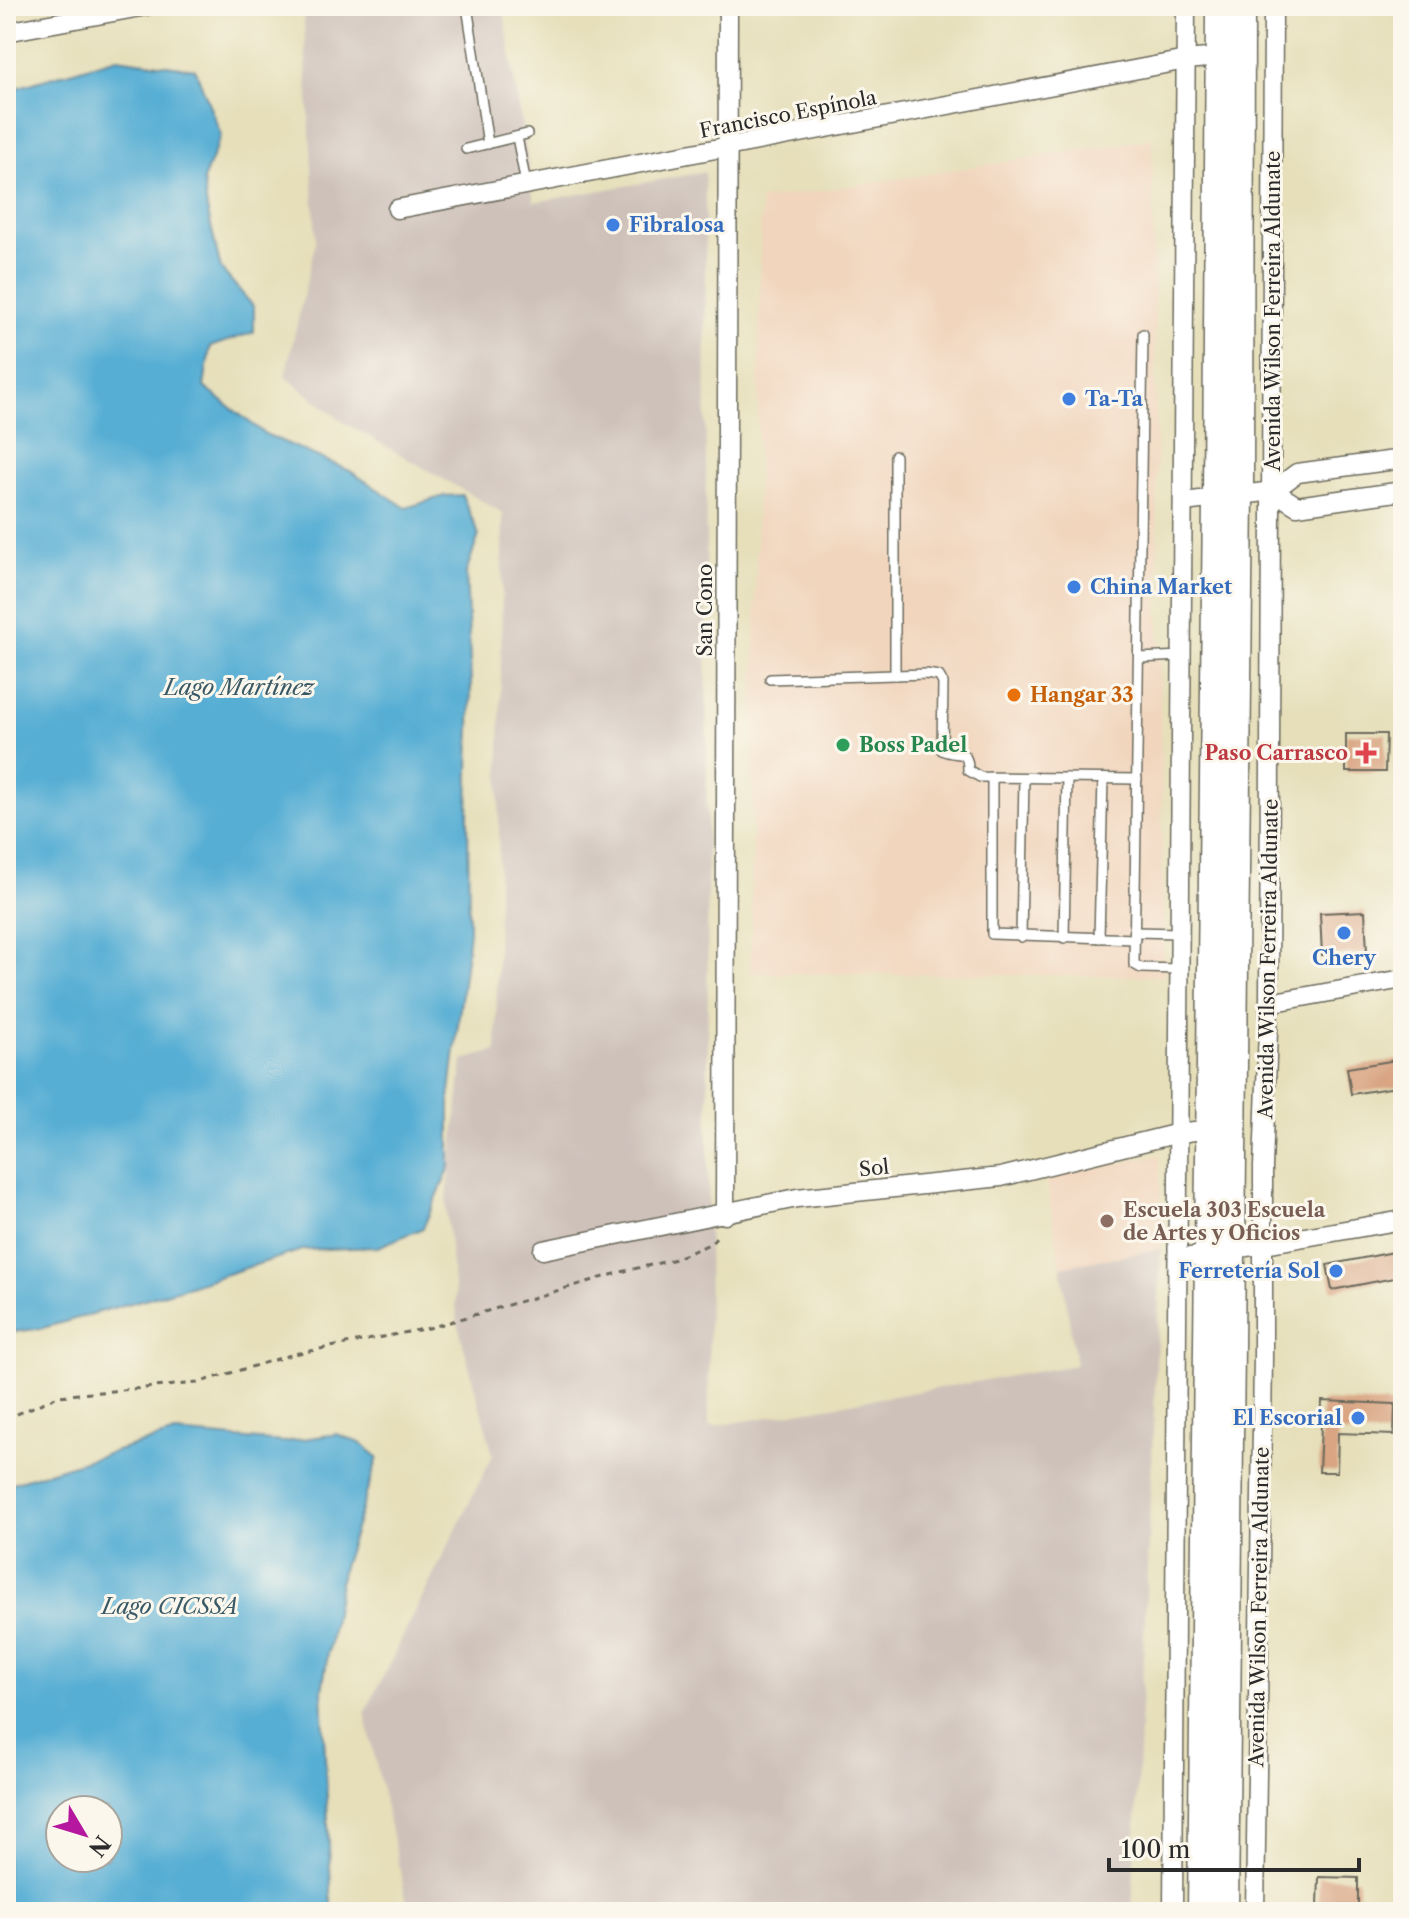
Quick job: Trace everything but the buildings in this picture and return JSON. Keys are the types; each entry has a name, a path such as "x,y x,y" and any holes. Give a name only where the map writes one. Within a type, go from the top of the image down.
{"main road":[{"name":"Avenida Wilson Ferreira Aldunate","path":"1219,6 1228,496 1220,1252 1225,1912"},
{"name":"Avenida Wilson Ferreira Aldunate","path":"1201,1912 1220,1252 1210,1129 1241,6"}],"street":[{"path":"6,32 146,6"},
{"name":"San Cono","path":"725,1215 728,6"},
{"path":"1173,1912 1186,6"},
{"name":"Avenida Wilson Ferreira Aldunate","path":"1255,1912 1263,1167 1269,1003 1273,6"},
{"name":"Francisco Espínola","path":"397,209 1186,60 1218,57"},
{"path":"1184,502 1273,491 1297,473 1403,459"},
{"path":"1273,491 1297,506 1403,491"},
{"path":"1269,1003 1403,979"},
{"name":"Sol","path":"543,1250 797,1198 1001,1177 1179,1133 1210,1129"},
{"path":"1178,1259 1403,1220"}],"lane":[{"path":"467,6 488,144"},
{"path":"466,149 522,135 526,185"},
{"path":"1143,334 1134,964 1137,967 1180,969"},
{"path":"895,456 895,675"},
{"path":"1139,658 1182,656"},
{"path":"770,679 939,676 943,683 942,750 965,755 968,770 973,774 1024,778 1137,779"},
{"path":"992,777 992,934 1099,938 1180,933"},
{"path":"1021,937 1024,778"},
{"path":"1064,938 1067,778"},
{"path":"1099,938 1103,779"}],"path":[{"path":"6,1419 58,1396 197,1383 294,1354 429,1328 672,1260 712,1243 723,1226 725,1215"}],"shaded area":[{"path":"303,6 503,6 534,202 705,172 709,1427 1076,1365 1061,1267 1161,1249 1132,1912 409,1912 365,1713 493,1455 458,1325 446,1207 463,1060 496,1051 503,513 343,422 285,376 316,240"},
{"path":"1152,139 1164,976 751,973 761,200"},
{"name":"Escuela 303 Escuela de Artes y Oficios","path":"1160,1155 1161,1249 1061,1267 1046,1178"}],"water":[{"name":"Lago Martínez","path":"117,58 195,69 221,135 203,180 207,209 221,269 254,307 254,332 210,347 204,387 265,434 350,471 406,508 444,496 462,495 479,535 466,572 471,684 469,932 450,1092 450,1167 423,1228 378,1247 302,1250 43,1328 6,1333 6,91"},
{"name":"Lago CICSSA","path":"175,1433 283,1442 337,1434 360,1443 378,1457 342,1570 322,1690 332,1912 6,1912 6,1485"}],"place":[{"name":"Fibralosa","path":"613,225"},
{"name":"Ta-Ta","path":"1069,399"},
{"name":"China Market","path":"1074,587"},
{"name":"Hangar 33","path":"1014,695"},
{"name":"Boss Padel","path":"843,745"},
{"name":"Paso Carrasco","path":"1366,753"},
{"name":"Chery","path":"1344,933"},
{"name":"Escuela 303 Escuela de Artes y Oficios","path":"1107,1221"},
{"name":"Ferretería Sol","path":"1336,1271"},
{"name":"El Escorial","path":"1358,1418"}]}
